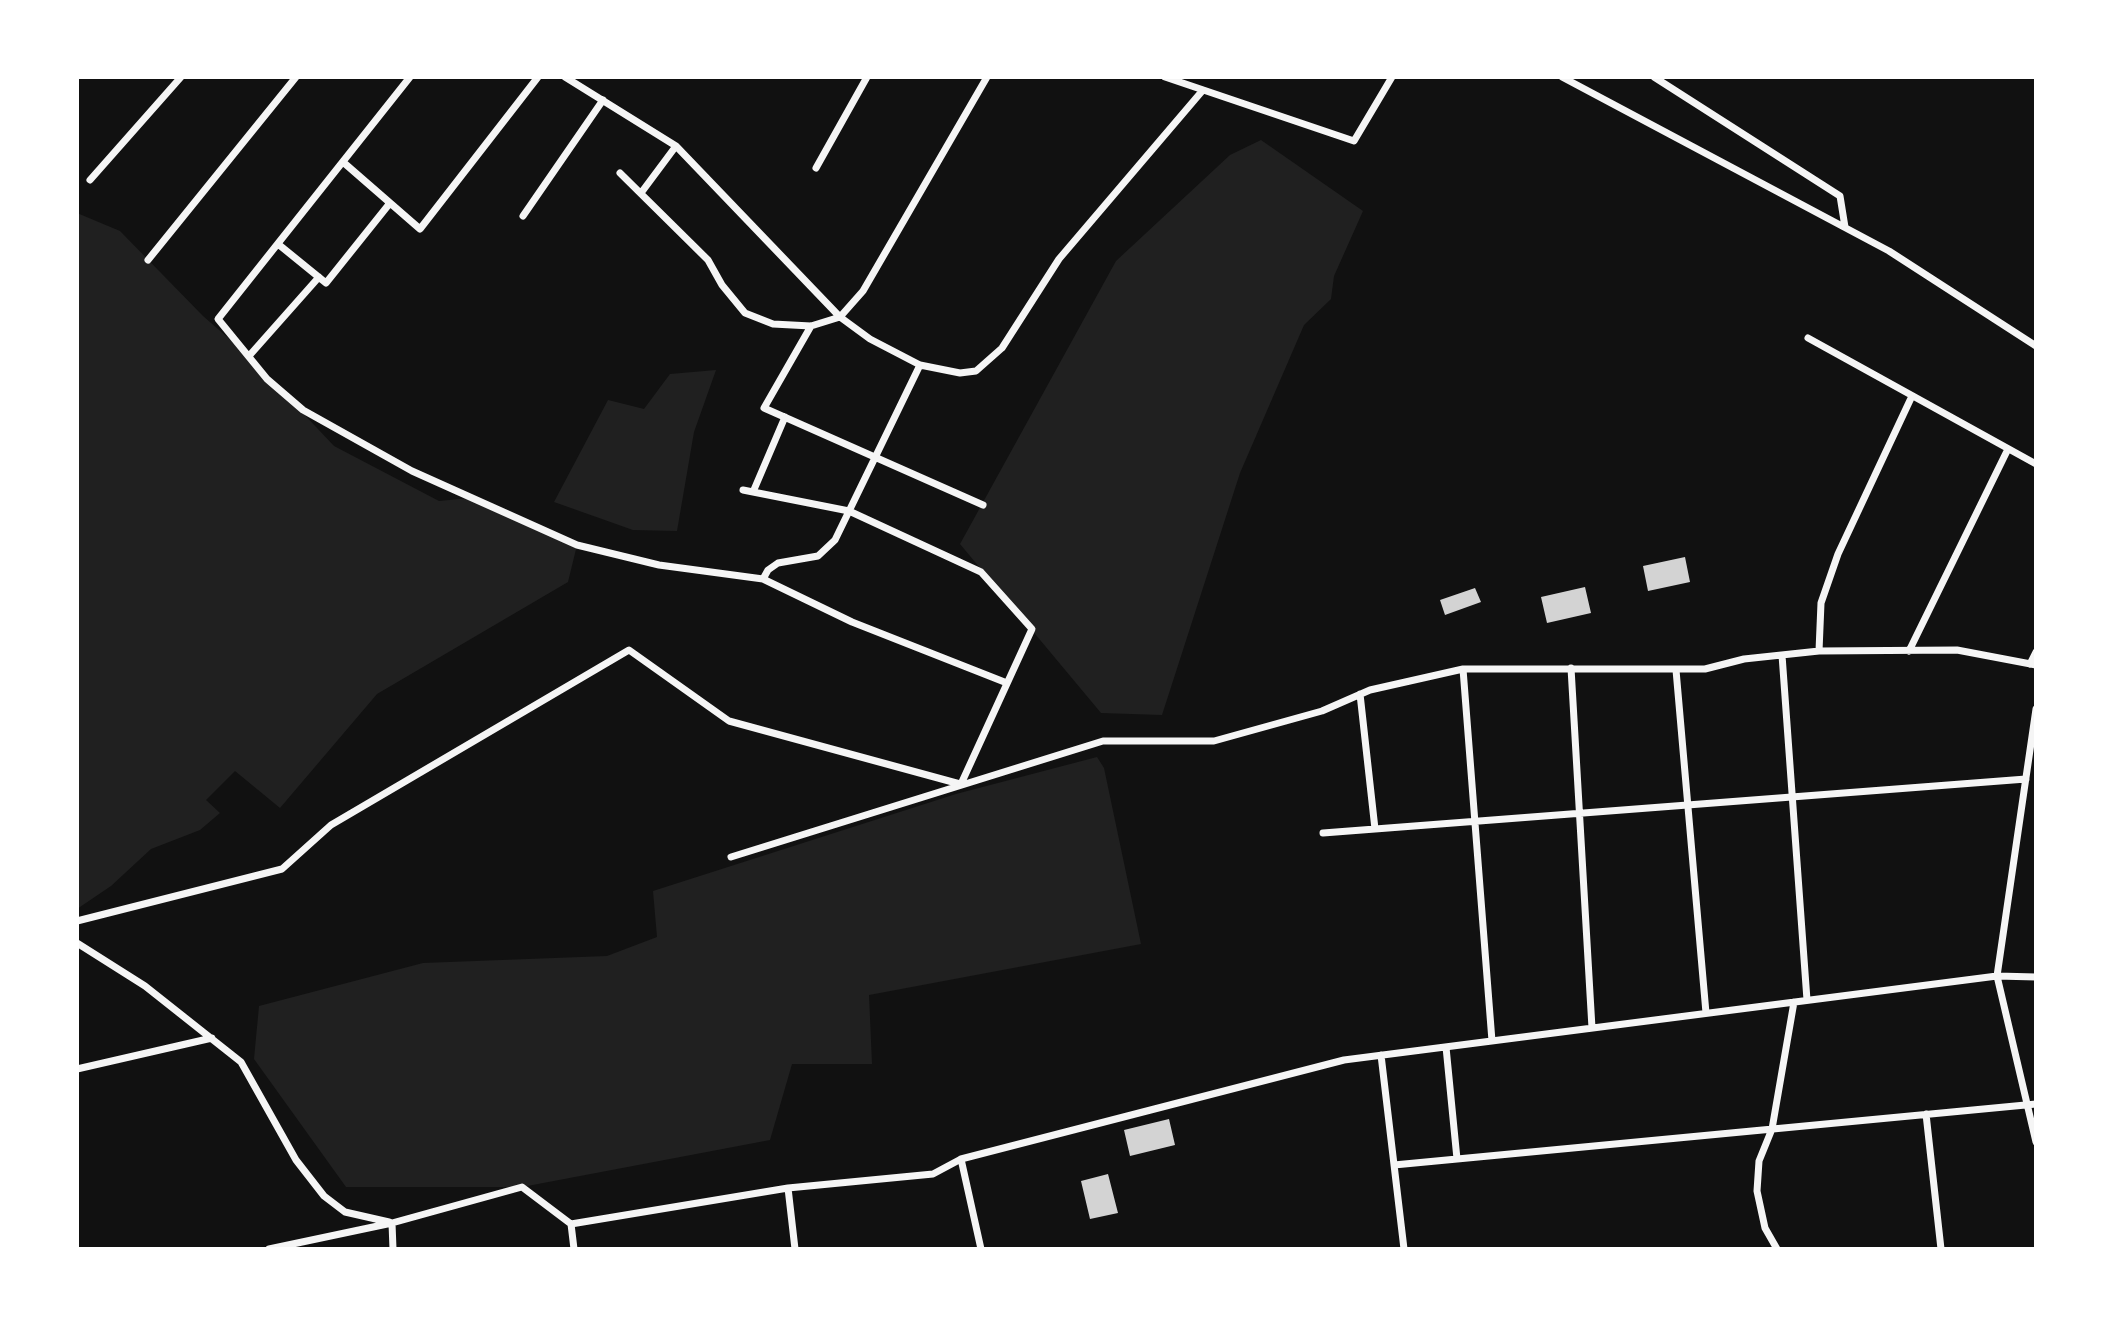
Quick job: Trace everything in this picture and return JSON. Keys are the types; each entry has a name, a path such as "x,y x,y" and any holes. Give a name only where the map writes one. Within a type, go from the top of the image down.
{"street":[{"path":"90,180 181,77"},
{"path":"148,260 296,77"},
{"path":"410,77 218,318 267,379 303,410 423,477 584,548 659,565 763,579 852,622 1007,683"},
{"path":"342,162 420,229 538,77"},
{"path":"565,77 676,146 840,317 870,339 920,365 960,373 976,370 1002,348 1059,258 1202,90"},
{"path":"816,168 867,77"},
{"path":"620,173 708,260 722,285 746,313 773,324 811,326 840,317 863,291 987,77"},
{"path":"1165,77 1354,141 1392,77"},
{"path":"1562,77 1889,251 2036,346"},
{"path":"1654,77 1840,197 1845,227"},
{"path":"523,216 603,100"},
{"path":"640,193 676,146"},
{"path":"278,244 326,283 390,203"},
{"path":"249,356 319,277"},
{"path":"811,326 764,408 983,505"},
{"path":"1808,338 2036,464"},
{"path":"763,579 768,570 778,563 818,556 827,550 849,511 920,365"},
{"path":"1819,652 1821,603 1838,554 1912,396"},
{"path":"752,492 785,417"},
{"path":"1909,651 2008,449"},
{"path":"743,490 849,511 981,572 1032,629 961,784"},
{"path":"77,921 282,869 331,825 629,650 729,720 961,784"},
{"path":"731,857 1103,741 1213,741 1322,711 1360,694 1463,668 1705,669 1744,659 1819,652 1957,650 2033,664 2036,652"},
{"path":"1782,655 1807,1000"},
{"path":"1463,668 1492,1041"},
{"path":"1571,668 1592,1028"},
{"path":"1676,670 1706,1013"},
{"path":"1360,694 1375,829"},
{"path":"2036,709 1997,976 2032,1104 2036,1142"},
{"path":"1322,833 2025,779"},
{"path":"77,943 116,965 241,1062 296,1160 324,1196 345,1212 392,1223"},
{"path":"571,1224 788,1188 933,1174 961,1159 1343,1060 1997,976 2036,977"},
{"path":"1777,1249 1765,1228 1757,1191 1759,1161 1772,1129 1794,1002"},
{"path":"77,1069 212,1038"},
{"path":"1446,1047 1457,1159"},
{"path":"1381,1055 1404,1249"},
{"path":"1394,1165 2032,1104"},
{"path":"1926,1114 1941,1249"},
{"path":"961,1159 981,1249"},
{"path":"269,1249 392,1223 522,1187 571,1224 574,1249"},
{"path":"788,1188 794,1249"},
{"path":"392,1223 393,1249"}],"shaded area":[{"path":"1261,140 1363,211 1334,276 1331,299 1304,325 1240,473 1162,715 1101,713 960,544 1116,261 1230,155"},
{"path":"77,213 120,231 203,316 249,356 334,446 439,501 470,498 577,545 568,582 377,694 280,808 235,771 206,800 220,813 200,830 151,849 111,886 77,909"},
{"path":"716,370 694,432 677,531 633,530 554,502 608,400 644,409 670,374"},
{"path":"1097,757 1104,768 1141,944 869,995 872,1064 792,1064 770,1140 522,1187 346,1187 254,1059 259,1006 423,963 607,956 657,937 653,891 956,794"}],"building":[{"path":"1685,557 1690,582 1648,591 1643,566"},
{"path":"1585,587 1591,613 1547,623 1541,597"},
{"path":"1475,588 1481,602 1445,615 1440,600"},
{"path":"1169,1119 1175,1145 1130,1156 1124,1130"},
{"path":"1108,1174 1118,1213 1090,1219 1081,1181"}]}
